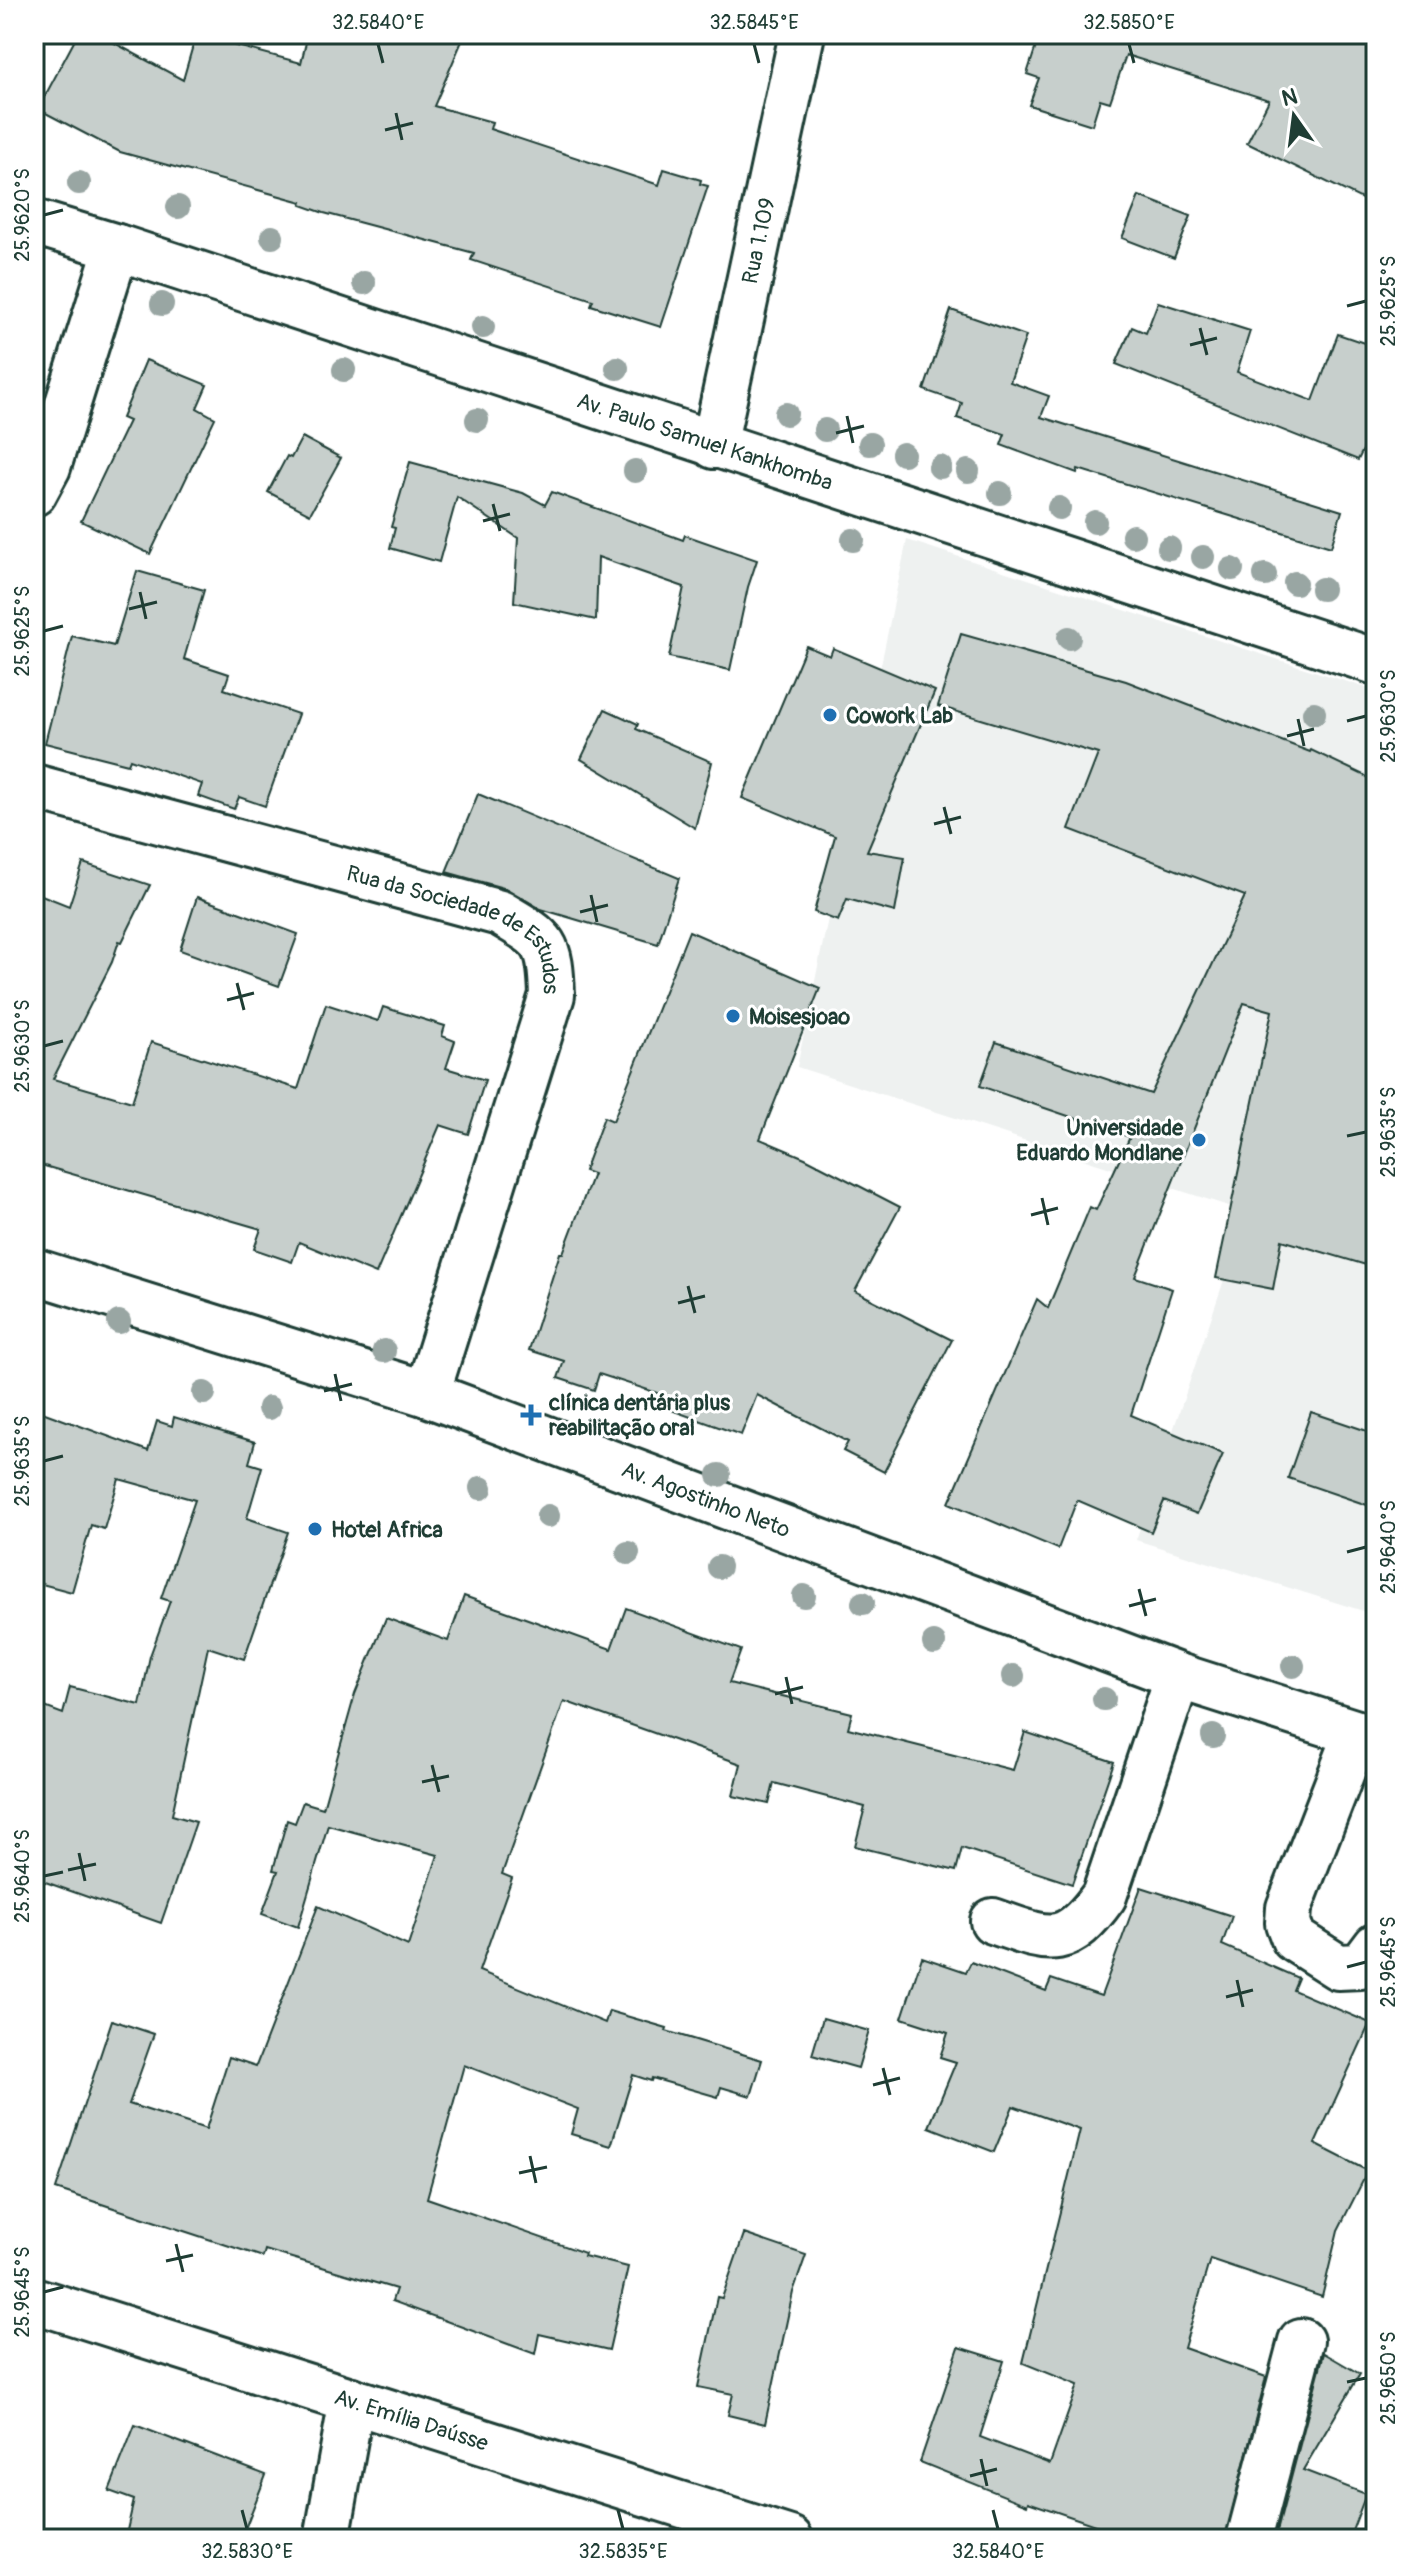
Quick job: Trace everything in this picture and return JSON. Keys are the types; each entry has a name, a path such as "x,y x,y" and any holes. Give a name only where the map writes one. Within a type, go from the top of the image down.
{"street":[{"name":"Rua 1.109","path":"714,446 802,34"},
{"name":"Av. Paulo Samuel Kankhomba","path":"34,222 1376,662"},
{"path":"34,493 48,467 117,247"},
{"name":"Rua da Sociedade de Estudos","path":"34,787 500,913 535,933 550,957 552,995 427,1394"},
{"name":"Av. Agostinho Neto","path":"34,1271 427,1394 1178,1676 1367,1736"},
{"path":"993,1921 1043,1938 1070,1932 1086,1920 1104,1896 1178,1676"},
{"path":"1367,1736 1289,1908 1288,1923 1294,1939 1338,1967 1361,1966 1376,1946"},
{"name":"Av. Emília Daússe","path":"34,2300 790,2539"},
{"path":"1249,2539 1301,2341"},
{"path":"327,2539 352,2400"}],"shaded area":[{"name":"Universidade Eduardo Mondlane","path":"907,540 1376,691 1376,1615 1136,1540 1247,1212 797,1067"}],"building":[{"path":"78,34 98,34 183,80 196,35 301,63 308,34 465,34 434,106 492,122 490,129 659,185 664,169 701,180 700,184 708,186 661,327 591,305 593,300 471,260 474,253 324,213 301,205 302,202 120,152 38,109"},
{"path":"1040,34 1345,34 1376,50 1376,206 1247,143 1269,100 1126,55 1110,102 1100,99 1092,125 1029,105 1039,78 1027,74"},
{"path":"1139,196 1191,216 1174,258 1122,238"},
{"path":"1158,302 1250,331 1237,372 1313,401 1338,334 1376,347 1376,424 1358,460 1116,364 1132,327 1146,333"},
{"path":"951,310 1026,336 1010,382 1049,396 1041,417 1342,511 1331,547 1078,469 1077,473 1001,445 1005,434 957,418 962,403 924,390"},
{"path":"146,360 207,385 197,408 215,418 150,554 81,521 129,421 122,418"},
{"path":"302,437 341,458 310,514 268,492 287,456 291,458"},
{"path":"410,462 523,493 545,505 552,492 683,540 685,535 757,560 730,670 669,657 684,587 598,557 596,620 514,602 518,538 457,497 439,562 390,548 395,528 391,527"},
{"path":"137,571 204,590 184,659 229,674 224,689 298,714 265,806 239,797 234,809 198,796 202,784 130,759 128,764 45,743 72,636 114,646"},
{"path":"961,634 1126,681 1311,750 1376,781 1376,1268 1282,1240 1273,1289 1216,1278 1272,1011 1244,1003 1135,1277 1172,1289 1131,1415 1223,1454 1197,1514 1164,1501 1151,1532 1077,1500 1058,1549 949,1503 1037,1299 1048,1308 1090,1207 1096,1210 1130,1137 980,1086 996,1042 1151,1094 1245,896 1069,829 1098,754 938,706"},
{"path":"806,646 830,656 833,648 935,691 867,851 905,857 895,912 847,899 838,921 814,912 835,836 742,798"},
{"path":"605,709 638,724 636,729 712,762 695,828 581,759"},
{"path":"478,794 679,878 658,944 541,909 507,889 446,872"},
{"path":"83,863 150,885 122,942 119,941 112,962 53,1079 132,1102 151,1042 298,1089 326,1004 378,1021 383,1007 445,1026 442,1036 455,1041 446,1068 485,1080 468,1134 440,1125 376,1274 299,1242 292,1262 254,1249 261,1229 34,1163 34,892 69,906"},
{"path":"197,897 298,934 279,986 180,950"},
{"path":"689,931 820,988 760,1139 805,1158 900,1207 855,1291 952,1340 884,1472 843,1451 848,1442 757,1395 741,1435 671,1410 676,1399 599,1374 594,1390 558,1378 564,1361 529,1350 560,1253 563,1253 593,1174 584,1171 604,1117 613,1121"},
{"path":"34,1409 148,1451 157,1421 172,1426 174,1417 255,1442 249,1463 262,1467 247,1518 288,1532 244,1659 208,1647 172,1815 196,1822 161,1923 34,1878 34,1703 63,1714 70,1687 140,1705 150,1656 170,1601 161,1598 195,1500 119,1479 104,1529 91,1525 72,1592 34,1582"},
{"path":"1311,1412 1376,1434 1376,1508 1288,1478"},
{"path":"464,1596 611,1649 626,1608 741,1650 729,1683 852,1713 848,1728 1013,1770 1025,1732 1114,1762 1072,1884 962,1848 956,1871 855,1846 865,1807 774,1783 769,1804 733,1796 741,1764 564,1701 502,1874 512,1878 479,1971 605,2023 609,2011 762,2060 751,2096 721,2087 718,2097 633,2075 611,2146 571,2134 578,2109 464,2065 427,2198 585,2253 584,2256 628,2267 609,2350 539,2334 535,2354 392,2301 396,2289 265,2250 263,2257 56,2189 112,2020 154,2034 129,2104 206,2129 229,2057 256,2066 318,1906 408,1946 438,1855 328,1825 298,1927 262,1914 278,1871 273,1870 287,1820 295,1823 303,1802 323,1808 355,1694 386,1618 448,1641"},
{"path":"1141,1887 1232,1916 1222,1945 1298,1978 1293,1990 1370,2023 1315,2144 1368,2171 1338,2230 1322,2297 1210,2259 1184,2348 1266,2377 1225,2539 1136,2539 1028,2502 1027,2505 920,2462 959,2347 1004,2361 980,2437 1050,2464 1078,2385 1023,2363 1080,2130 1013,2106 994,2152 929,2127 956,2062 940,2057 948,2033 902,2018 922,1957 966,1972 971,1962 1046,1991 1051,1979 1101,1996"},
{"path":"823,2018 869,2031 858,2068 812,2055"},
{"path":"744,2234 806,2255 793,2292 765,2424 728,2415 733,2394 698,2387 717,2297 722,2298"},
{"path":"1324,2353 1360,2374 1303,2470 1366,2494 1349,2539 1275,2539"},
{"path":"135,2425 266,2475 241,2539 125,2539 134,2500 109,2491"}],"place":[{"name":"Cowork Lab","path":"830,715"},
{"name":"Moisesjoao","path":"733,1016"},
{"name":"Universidade Eduardo Mondlane","path":"1199,1140"},
{"name":"clínica dentária plus reabilitação oral","path":"531,1415"},
{"name":"Hotel Africa","path":"315,1529"}]}
